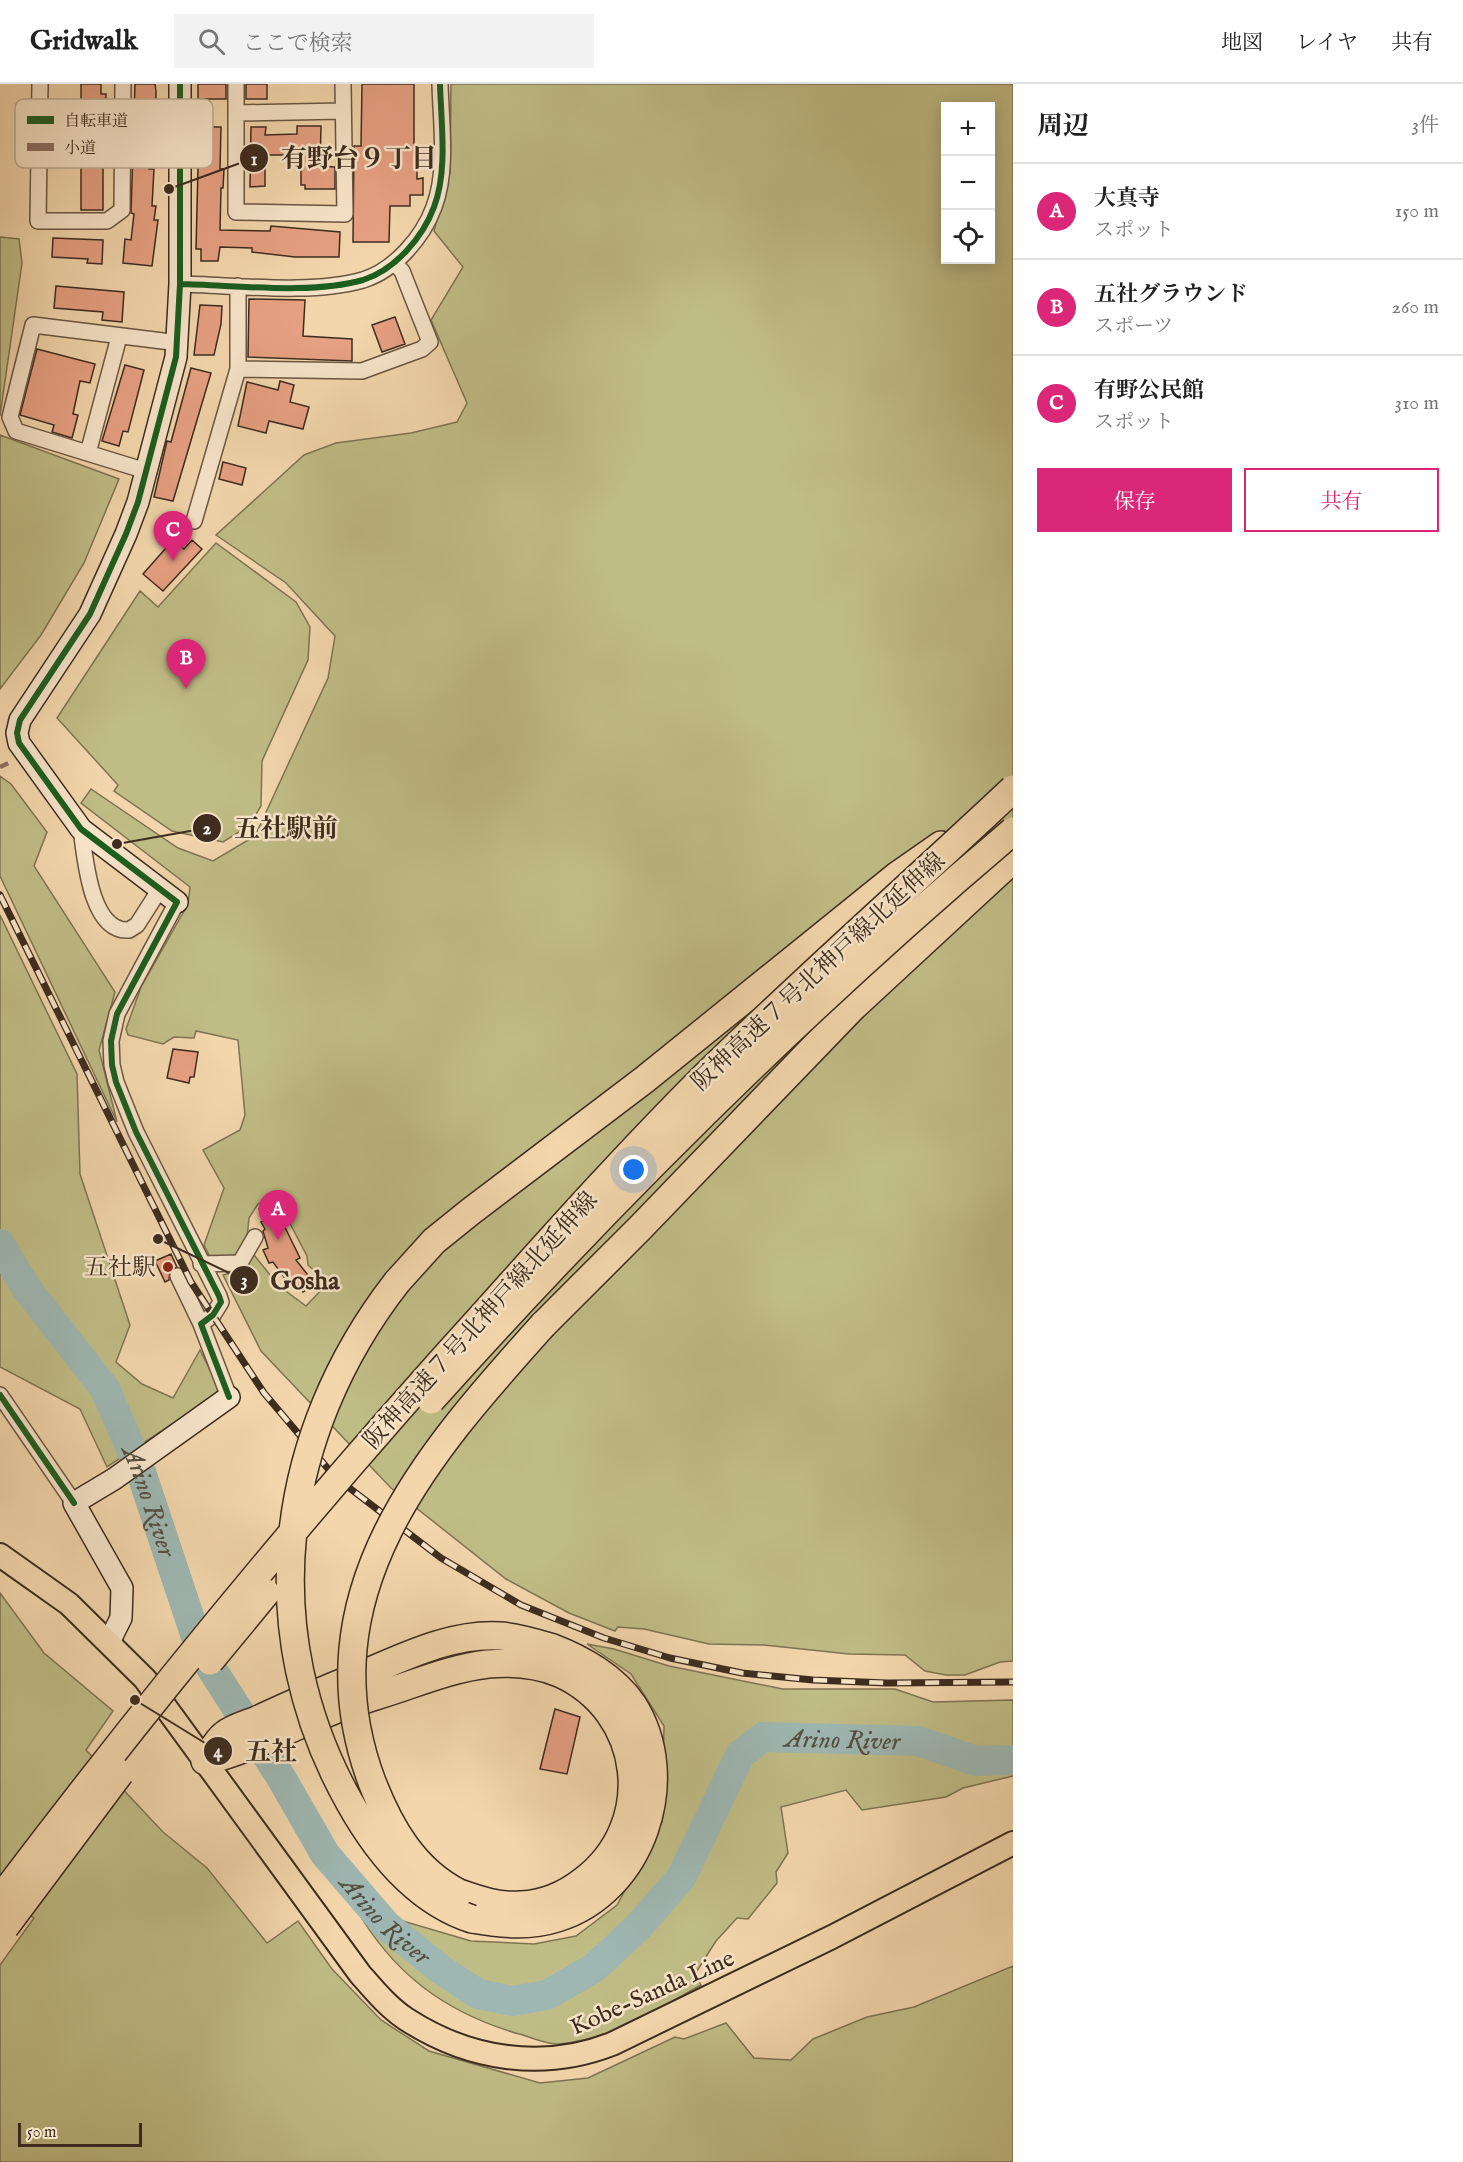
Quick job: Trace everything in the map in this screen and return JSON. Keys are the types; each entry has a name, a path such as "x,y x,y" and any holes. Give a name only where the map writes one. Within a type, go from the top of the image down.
{"highway":[{"name":"阪神高速７号北神戸線北延伸線","path":"0,1899 142,1715 315,1506 542,1249 717,1064 827,958 1013,789"},
{"path":"206,1761 229,1744 299,1713 333,1711 464,1668 516,1663 540,1666 579,1684 598,1699 611,1715 621,1733 634,1777 640,1813 632,1858 616,1880 594,1900 556,1919 505,1924 456,1914 427,1897 388,1858 359,1820 316,1729 303,1693 296,1657 290,1602 290,1546 305,1467 336,1380 369,1318 397,1282 434,1241 644,1080 898,874 993,808"},
{"name":"阪神高速７号北神戸線北延伸線","path":"3,1931 110,1785 181,1696 335,1506 442,1387 637,1179 749,1066 1013,831"},
{"path":"640,1813 598,1869 575,1887 539,1903 520,1905 482,1900 444,1885 419,1865 392,1826 373,1784 366,1765 354,1698 356,1632 364,1589 382,1539 407,1492 437,1448 543,1325 640,1228 853,1006 1013,859"}],"main road":[{"name":"Kobe-Sanda Line","path":"0,1555 69,1604 145,1679 360,1974 387,2003 407,2019 439,2036 489,2054 521,2059 563,2059 584,2055 612,2044 832,1937 1013,1843"}],"street":[{"path":"40,84 40,99"},
{"path":"123,84 123,99"},
{"path":"236,84 236,212 345,214 343,84"},
{"path":"180,284 321,287 364,279 394,263 421,234 435,206 442,168 440,84"},
{"path":"236,112 343,111"},
{"path":"39,168 38,221 108,221 122,210 122,168"},
{"path":"168,896 81,829 19,743 18,726 99,597 126,534 146,471 178,343 180,168"},
{"path":"238,369 362,371 422,349 430,342 402,271 394,263"},
{"path":"194,521 238,369 238,285"},
{"path":"146,471 16,431 10,417 33,325 178,343"},
{"path":"88,453 119,337"},
{"path":"81,829 92,892 105,918 114,927 129,930 168,896"},
{"path":"168,896 117,1014 111,1052 116,1082 136,1131 221,1302 213,1315 201,1324"},
{"path":"201,1264 240,1263 255,1237"},
{"path":"74,1503 180,1434 229,1397 201,1324 178,1276"},
{"path":"0,1395 74,1503 122,1588 121,1618 109,1642"}],"shaded area":[{"path":"451,84 1013,84 1013,1661 1000,1662 965,1675 946,1675 925,1671 905,1655 849,1654 764,1645 709,1644 644,1629 618,1627 615,1631 569,1613 506,1579 391,1488 261,1351 223,1275 241,1270 254,1255 279,1286 306,1306 328,1283 308,1265 307,1256 275,1195 258,1204 249,1218 247,1238 237,1255 210,1257 204,1245 224,1188 203,1150 240,1130 245,1115 238,1040 196,1031 194,1038 174,1037 163,1044 128,1035 126,1029 141,987 188,904 190,887 81,803 91,789 178,848 213,861 255,836 328,678 335,636 286,583 216,535 304,455 336,443 411,433 457,422 467,403 431,320 463,267 434,231 450,173"},
{"path":"0,237 19,239 22,263 0,416"},
{"path":"0,435 119,479 84,563 41,635 0,689"},
{"path":"216,543 296,602 310,627 308,660 262,761 261,806 249,826 223,842 172,831 114,791 118,785 57,718 140,591 158,607"},
{"path":"0,776 11,784 47,832 34,866 115,992 99,1050 117,1122 0,876"},
{"path":"0,915 77,1074 80,1174 130,1325 116,1362 142,1384 173,1398 200,1350 221,1392 107,1467 80,1409 0,1367"},
{"path":"0,1593 44,1653 113,1711 86,1750 163,1832 207,1868 267,1943 298,1921 332,1969 381,2020 429,2051 540,2083 588,2078 675,2037 684,2039 726,2023 754,2058 791,2060 813,2039 867,2017 914,2007 1013,1966 1013,2162 0,2162 0,1965 34,1918 0,1895"},
{"path":"587,1644 614,1649 669,1666 783,1689 895,1689 933,1702 1013,1700 1013,1776 963,1788 946,1797 862,1810 846,1790 781,1807 788,1853 776,1872 777,1883 748,1919 737,1918 716,1941 695,1974 701,1985 615,2030 559,2044 539,2041 468,2015 424,1988 386,1952 355,1907 471,1941 534,1944 576,1936 617,1905 662,1822 664,1726 631,1674"}],"building":[{"path":"81,84 101,84 101,94 106,94 106,99 81,99"},
{"path":"135,84 155,84 156,99 135,99"},
{"path":"198,84 226,84 226,99 198,99"},
{"path":"246,84 267,84 267,99 246,99"},
{"path":"362,84 414,84 414,155 417,155 417,179 423,178 423,195 410,195 410,206 390,206 389,242 353,242 354,146 361,146"},
{"path":"297,126 321,126 320,166 335,167 335,189 305,189 305,185 301,185 301,155 265,155 265,186 250,187 251,127 266,127 265,135 297,134"},
{"path":"213,127 221,127 220,169 224,169 220,230 270,231 271,226 340,232 339,257 295,257 252,252 252,248 220,247 218,261 201,261 201,249 196,249 198,168 213,168"},
{"path":"81,168 103,168 103,210 81,210"},
{"path":"132,168 154,169 152,206 156,206 154,220 158,220 152,266 123,263 125,239 131,240 134,214 131,213"},
{"path":"53,238 103,240 102,264 87,263 88,259 52,257"},
{"path":"56,286 124,292 122,322 102,320 103,312 54,308"},
{"path":"249,299 305,300 303,336 352,339 352,361 248,357"},
{"path":"200,305 222,306 221,324 214,355 194,355"},
{"path":"395,317 405,344 382,352 372,325"},
{"path":"37,349 95,364 90,383 80,381 73,414 78,415 72,438 52,432 54,425 20,415"},
{"path":"125,365 144,370 128,432 123,431 119,446 102,441"},
{"path":"191,368 211,373 173,501 154,497 167,441 171,442"},
{"path":"280,381 294,385 290,402 309,407 303,429 269,421 266,433 238,426 247,382 278,390"},
{"path":"223,462 246,468 242,485 219,479"},
{"path":"173,540 184,549 192,540 202,549 163,591 143,574"},
{"path":"173,1049 198,1052 194,1077 190,1077 189,1083 167,1078"},
{"path":"272,1201 300,1258 296,1260 315,1284 303,1292 298,1285 292,1288 273,1262 269,1263 263,1250 268,1248 263,1231 265,1229 261,1222 265,1220 259,1209"},
{"name":"五社駅","path":"171,1254 177,1267 170,1270 169,1280 165,1282 155,1261"},
{"path":"555,1709 580,1717 567,1774 540,1769"}],"waterway":[{"name":"Arino River","path":"0,1244 27,1289 105,1389 140,1469 201,1652 282,1779 325,1854 387,1926 440,1969 478,1994 513,2001 547,1995 594,1968 638,1927 681,1878 740,1755 763,1737 918,1741 976,1761 1013,1760"}],"railway":[{"path":"0,895 191,1282 264,1393 335,1477 441,1558 521,1605 604,1638 670,1658 742,1673 813,1680 887,1683 1013,1682"}],"marked path":[{"path":"0,767 11,762"}],"cycle path":[{"path":"180,84 180,99"},
{"path":"180,284 272,288 320,287 363,280 386,269 415,241 434,207 441,178 443,146 440,84"},
{"path":"180,168 180,284 176,357 138,502 90,614 20,720 17,733 19,743 81,829 177,902 117,1014 111,1041 112,1065 116,1082 136,1132 219,1296 221,1302 213,1315 201,1324 229,1397"},
{"path":"0,1395 74,1503"}],"place":[{"name":"有野台９丁目","path":"169,189"},
{"name":"有野公民館","path":"173,561"},
{"name":"五社グラウンド","path":"186,689"},
{"name":"五社駅前","path":"117,844"},
{"name":"Gosha","path":"158,1239"},
{"name":"大真寺","path":"278,1240"},
{"name":"五社駅","path":"168,1267"},
{"name":"五社","path":"135,1700"}]}
